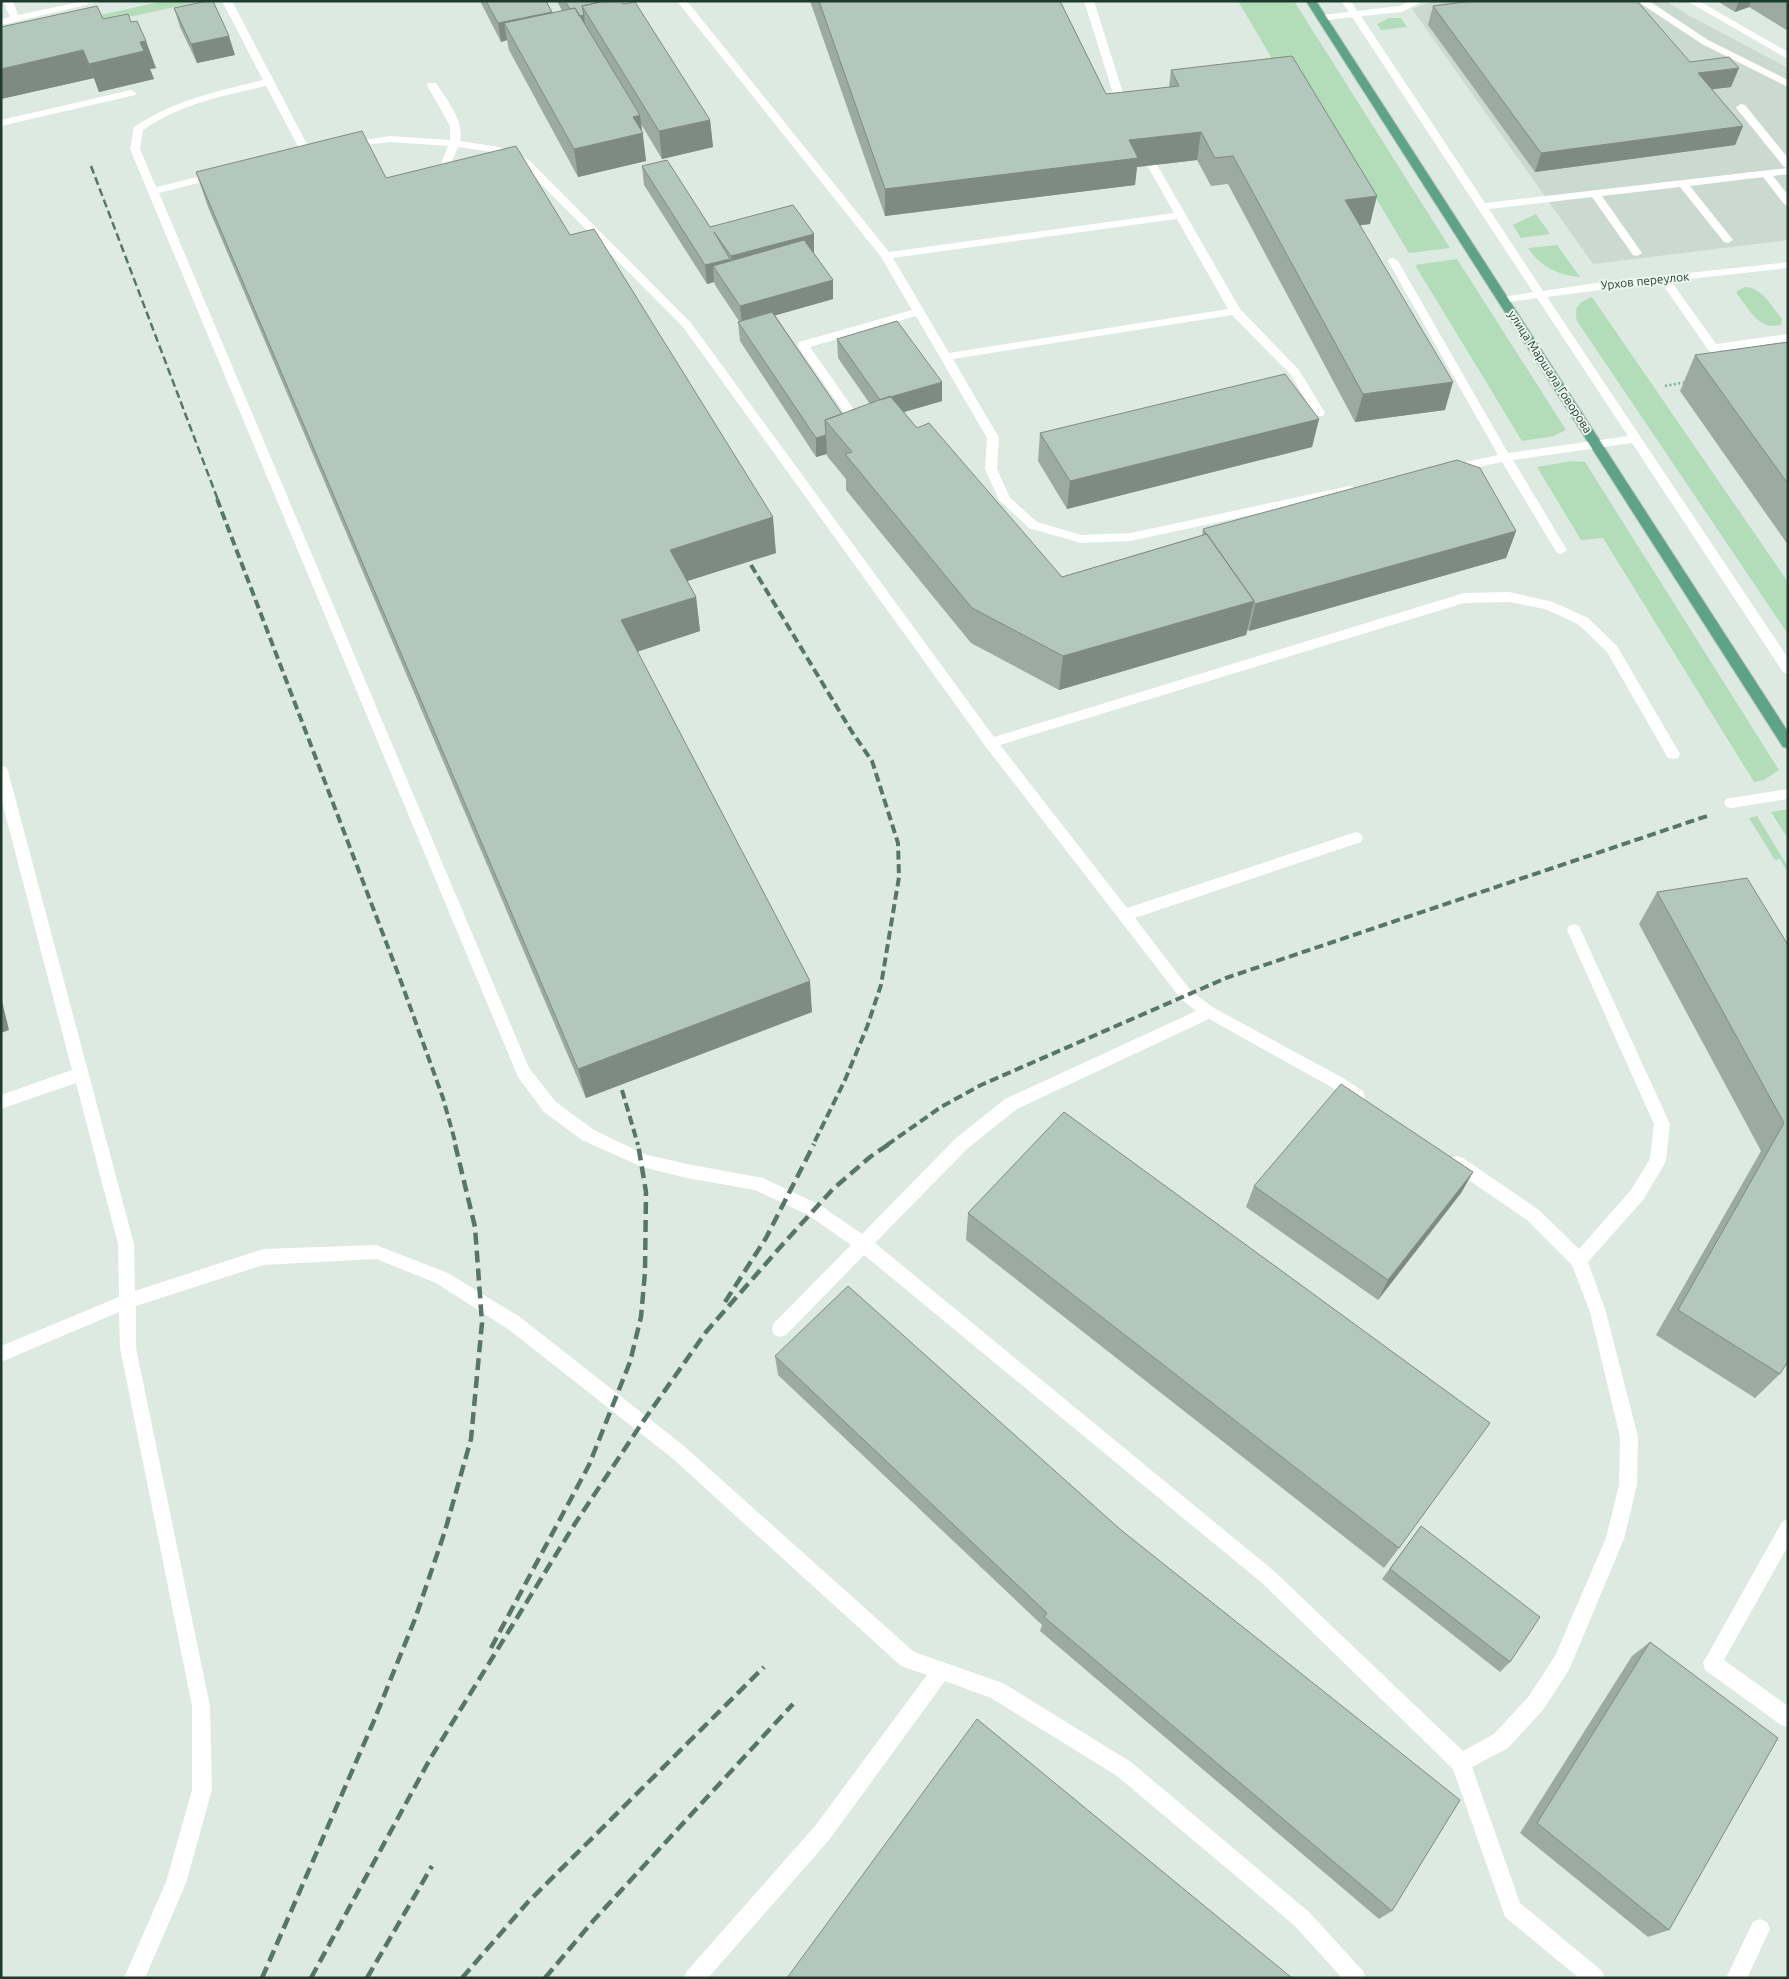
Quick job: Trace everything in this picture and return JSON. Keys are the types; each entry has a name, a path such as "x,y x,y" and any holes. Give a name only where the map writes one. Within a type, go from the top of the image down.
{"main road":[{"name":"улица Маршала Говорова","path":"1311,1 1788,743"}],"street":[{"path":"8,1 15,19"},
{"path":"1,22 98,1"},
{"path":"227,1 269,82 301,153 390,139 454,143 495,149 524,160 687,324 991,743 1186,995 1209,1012 1338,1083 1371,1105"},
{"path":"682,1 886,256 993,438 991,469 1005,500 1032,525 1081,539 1131,537 1362,488"},
{"path":"1089,1 1127,119"},
{"path":"1346,1 1538,294 1788,669"},
{"path":"1322,18 1402,9 1418,1"},
{"path":"1642,1 1705,42 1788,84"},
{"path":"1692,1 1788,56"},
{"path":"269,82 181,103 155,116 138,129 136,149 523,1072 550,1107 588,1135 642,1160 687,1171 758,1183 814,1210 862,1244 1268,1577 1461,1763 1512,1910 1595,1978"},
{"path":"432,85 456,129 454,143 446,156 444,171 452,189"},
{"path":"1,123 131,93"},
{"path":"1741,107 1788,165"},
{"path":"1152,165 1235,311 1295,372 1319,413"},
{"path":"154,191 230,171"},
{"path":"1482,207 1788,171"},
{"path":"1765,173 1788,202"},
{"path":"1683,184 1728,240"},
{"path":"1596,195 1637,253"},
{"path":"886,256 1180,215"},
{"path":"1393,261 1505,457 1561,550"},
{"name":"Урхов переулок","path":"1503,300 1538,294 1788,265"},
{"path":"1664,279 1713,348 1788,338"},
{"path":"945,357 1235,311"},
{"path":"863,431 803,345 919,312"},
{"path":"1439,471 1505,457 1635,439"},
{"path":"991,743 1464,598 1509,597 1548,604 1583,622 1612,649 1673,754"},
{"path":"1,771 126,1244 128,1348 200,1706 202,1790 176,1883 134,1978"},
{"path":"1731,803 1788,794"},
{"path":"1124,915 1356,838"},
{"path":"1574,930 1662,1124 1658,1160 1637,1195 1578,1260"},
{"path":"780,1329 962,1143 1011,1104 1209,1012"},
{"path":"1,1102 81,1074"},
{"path":"1444,1154 1533,1215 1578,1260 1598,1312 1629,1437 1628,1485 1615,1539 1562,1663 1536,1703 1501,1741 1461,1763"},
{"path":"1,1354 127,1301 263,1257 376,1252 442,1278 514,1323 678,1452 908,1659 996,1690 1124,1769 1302,1919 1356,1978"},
{"path":"1788,1528 1712,1663 1788,1718"},
{"path":"694,1978 822,1833 941,1671"},
{"path":"1736,1978 1760,1929"}],"shaded area":[{"path":"1433,1 1666,1 1688,15 1788,68 1788,240 1593,264 1412,9"}],"green space":[{"path":"164,1 202,1 1,45 1,37"},
{"path":"1238,1 1294,1 1450,248 1409,253 1305,81 1274,62"},
{"path":"1389,18 1401,18 1407,27 1381,30 1377,24"},
{"path":"1536,214 1550,234 1521,238 1513,225"},
{"path":"1557,245 1580,277 1550,269 1538,260 1528,248"},
{"path":"1457,259 1566,430 1554,436 1522,441 1415,265"},
{"path":"1745,287 1762,294 1782,319 1781,325 1767,325 1750,312 1737,294 1737,291"},
{"path":"1592,297 1788,582 1788,634 1577,321 1576,312 1578,306"},
{"path":"1572,461 1585,462 1779,770 1764,780 1754,782 1603,538 1581,540 1537,467"},
{"path":"1788,810 1788,839 1771,812"},
{"path":"1757,816 1788,867 1788,873 1780,859 1775,860 1749,818"}],"building":[{"path":"213,1 229,36 191,44 174,8"},
{"path":"486,1 546,1 552,12 498,23"},
{"path":"565,1 600,2 582,6 584,15 579,16 575,8 570,9"},
{"path":"605,1 622,1 623,4 635,2 710,120 659,131 582,6"},
{"path":"819,1 1060,1 1106,94 1179,86 1171,70 1292,56 1377,196 1345,200 1453,382 1363,394 1233,156 1215,158 1201,132 1129,140 1138,158 885,189"},
{"path":"1472,1 1637,1 1690,62 1729,57 1739,68 1698,73 1743,126 1541,153 1433,6"},
{"path":"97,6 103,19 128,14 131,22 137,21 146,41 140,42 144,51 89,64 83,50 1,69 1,27"},
{"path":"575,8 640,115 633,117 643,133 574,149 504,23"},
{"path":"362,131 386,178 516,146 570,235 594,229 773,517 670,550 696,597 621,620 810,981 578,1069 196,172"},
{"path":"667,160 710,227 793,205 814,234 731,256 714,232 730,259 705,265 642,166"},
{"path":"804,240 833,280 740,306 713,266"},
{"path":"772,312 842,414 825,420 826,435 816,438 738,322"},
{"path":"897,321 942,382 880,400 837,339"},
{"path":"1788,342 1788,484 1695,355"},
{"path":"1285,374 1319,419 1070,481 1040,433"},
{"path":"890,396 917,428 929,423 1062,577 1207,534 1254,601 1063,656 972,608 845,454 852,452 825,420"},
{"path":"1457,460 1480,468 1516,531 1255,604 1203,529"},
{"path":"1747,878 1788,945 1788,1361 1780,1374 1678,1310 1784,1123 1657,892"},
{"path":"1341,1084 1473,1172 1388,1280 1254,1186"},
{"path":"1064,1112 1490,1423 1399,1548 968,1213"},
{"path":"848,1286 1121,1530 1460,1800 1392,1911 1044,1617 1047,1613 775,1356"},
{"path":"1421,1526 1540,1617 1510,1662 1390,1569"},
{"path":"1650,1642 1778,1738 1669,1930 1537,1823"},
{"path":"977,1719 1292,1978 787,1978"}],"railway":[{"path":"91,166 218,500"},
{"path":"217,499 399,976 443,1098 456,1145"},
{"path":"751,565 852,732 872,761 898,843 899,877 881,985 867,1027 845,1080 813,1145"},
{"path":"887,1145 941,1107 981,1085 1226,978 1710,815"},
{"path":"622,1090 638,1145"},
{"path":"262,1978 373,1723 415,1619 445,1531 471,1439 482,1323 475,1227 455,1144"},
{"path":"491,1648 589,1465 630,1362 641,1317 645,1272 646,1192 638,1144"},
{"path":"725,1302 766,1238 814,1144"},
{"path":"311,1978 430,1759 576,1522 642,1423 706,1332 783,1244 833,1189 870,1157 889,1144"},
{"path":"462,1978 528,1902 764,1667"},
{"path":"545,1978 593,1921 793,1704"},
{"path":"367,1978 432,1866"}]}
